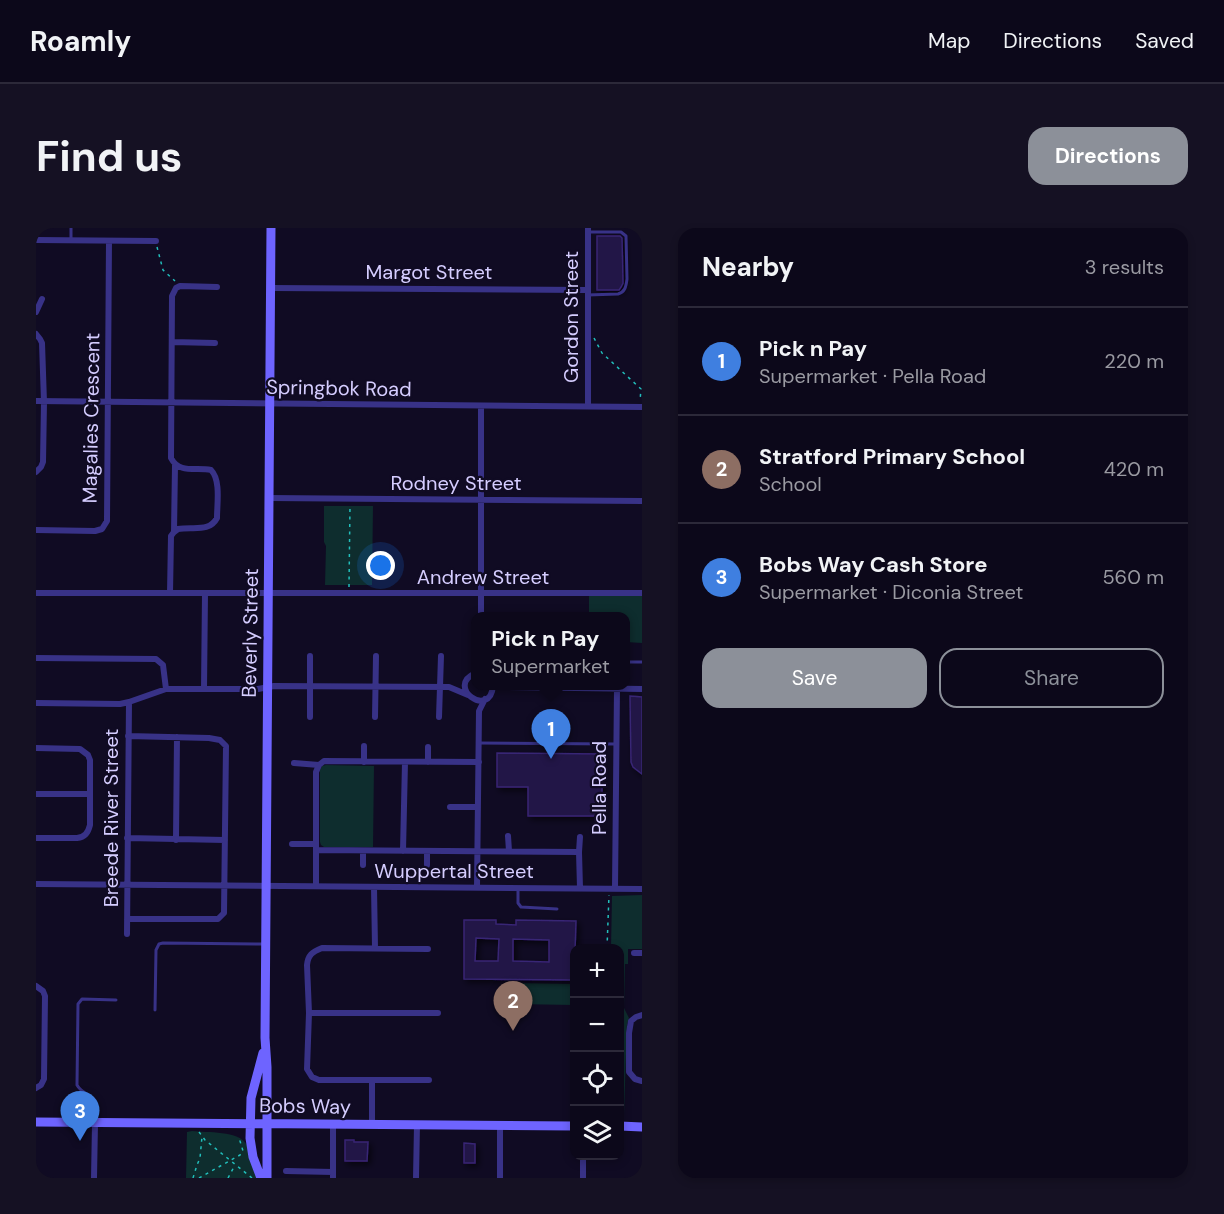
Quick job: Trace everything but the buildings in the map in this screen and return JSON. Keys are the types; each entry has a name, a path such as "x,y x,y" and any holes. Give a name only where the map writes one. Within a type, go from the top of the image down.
{"street":[{"name":"Beverly Street","path":"267,1178 265,944 271,228"},
{"name":"Gordon Street","path":"588,230 588,406"},
{"path":"36,240 156,241"},
{"name":"Magalies Crescent","path":"36,530 95,531 102,529 106,524 110,241"},
{"path":"170,593 175,465 171,458 172,296 176,288 180,286 217,287"},
{"name":"Margot Street","path":"271,288 587,293"},
{"path":"36,312 42,300"},
{"path":"36,334 42,343 44,402 43,462 41,468 36,472"},
{"path":"172,342 215,343"},
{"name":"Springbok Road","path":"36,402 641,407"},
{"path":"481,405 481,612"},
{"path":"174,532 182,528 209,527 217,518 217,480 214,473 211,470 181,468 175,465"},
{"name":"Rodney Street","path":"269,498 642,501"},
{"name":"Andrew Street","path":"36,593 642,593"},
{"path":"204,688 206,593"},
{"path":"310,656 310,717"},
{"path":"375,717 376,656"},
{"path":"439,717 441,656"},
{"path":"36,658 156,659 163,665 166,688"},
{"path":"449,687 471,675"},
{"path":"471,677 465,687 479,711"},
{"path":"36,703 120,704 166,688 449,687 480,701 497,690"},
{"path":"477,887 479,711 492,690"},
{"name":"Pella Road","path":"612,888 617,690"},
{"name":"Breede River Street","path":"127,934 129,702"},
{"path":"127,920 219,920 224,913 226,746 217,739 128,736"},
{"path":"176,840 177,737"},
{"path":"364,746 364,762"},
{"path":"428,747 428,762"},
{"path":"36,748 75,748 84,751 90,760 89,830 83,837 77,838 36,838"},
{"path":"316,886 316,772 324,761 479,762"},
{"path":"403,851 405,762"},
{"path":"294,763 319,765"},
{"path":"36,794 90,794"},
{"path":"450,807 478,807"},
{"path":"508,836 509,851"},
{"path":"579,837 580,888"},
{"path":"127,838 225,840"},
{"path":"292,844 363,850 579,852"},
{"path":"363,850 363,865"},
{"path":"427,865 428,851"},
{"name":"Wuppertal Street","path":"36,884 642,889"},
{"path":"374,887 375,948"},
{"path":"428,949 322,948 311,953 307,965 309,1013 307,1069 312,1077 319,1080 429,1080"},
{"path":"634,953 642,953"},
{"path":"36,986 43,991 45,996 44,1079 36,1088"},
{"path":"309,1013 438,1013"},
{"path":"642,1015 633,1019 629,1025 629,1072 634,1079 642,1081"},
{"name":"Beverly Street","path":"261,1178 252,1150 250,1123 252,1093 265,1038"},
{"path":"372,1081 372,1125"},
{"name":"Bobs Way","path":"36,1122 570,1126"},
{"path":"94,1178 95,1123"},
{"path":"286,1171 333,1175 333,1124"},
{"path":"416,1178 417,1125"},
{"path":"500,1126 500,1178"},
{"path":"624,1126 642,1127"},
{"path":"583,1160 583,1178"}],"lane":[{"path":"71,228 71,240"},
{"path":"587,293 618,294 625,290 627,239 621,232 588,230"},
{"path":"479,742 616,744"},
{"path":"518,888 518,903 521,907 557,909"},
{"path":"155,1010 156,950 159,945 163,943 265,944"},
{"path":"95,1123 94,1101 81,1092 77,1085 78,1004 84,999 116,1000"}],"path":[{"path":"156,241 163,270 180,286"},
{"path":"587,331 597,340 602,353 641,389 641,407"},
{"path":"349,594 350,499"},
{"path":"607,944 612,888"},
{"path":"197,1129 205,1140 252,1178"},
{"path":"193,1178 200,1158 202,1136"},
{"path":"199,1178 231,1161 243,1151 240,1141 242,1137"},
{"path":"228,1178 236,1164"}],"green space":[{"path":"324,506 373,506 372,585 325,585"},
{"path":"589,596 642,596 642,643 630,642 630,612 589,612"},
{"path":"326,765 374,766 373,847 324,847 321,845 320,770"},
{"path":"642,895 642,949 628,949 628,964 625,964 624,1008 624,944 611,944 612,896"},
{"path":"513,983 570,984 570,1005 513,1004"},
{"path":"624,1008 629,1018 624,1115"},
{"path":"187,1132 214,1132 243,1140 250,1153 257,1178 186,1178"}],"place":[{"name":"Pick n Pay","path":"551,759"},
{"name":"Stratford Primary School","path":"513,1031"},
{"name":"Bobs Way Cash Store","path":"80,1141"}]}
